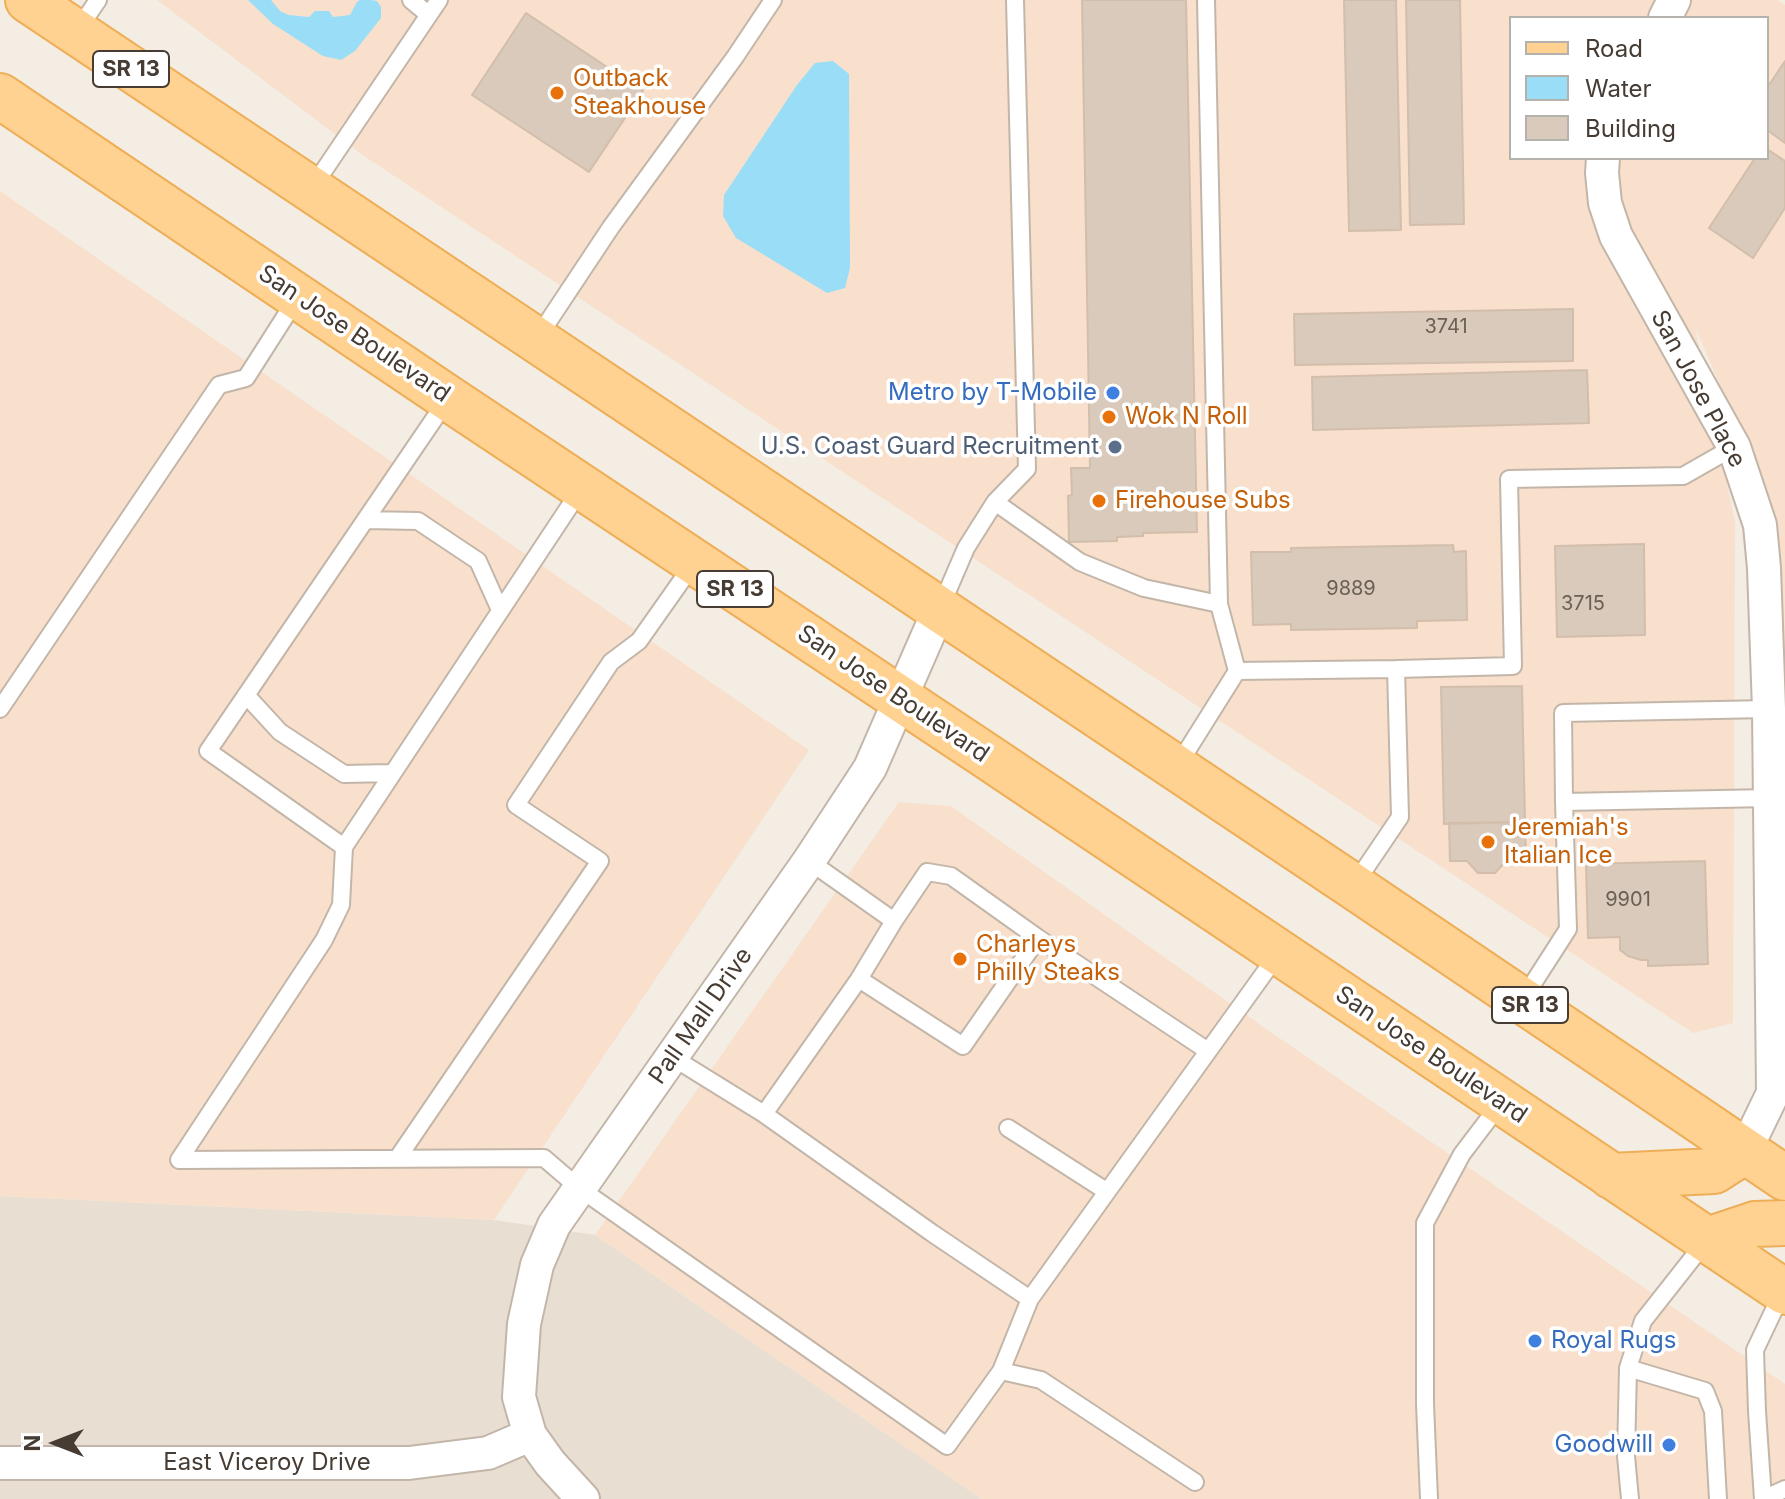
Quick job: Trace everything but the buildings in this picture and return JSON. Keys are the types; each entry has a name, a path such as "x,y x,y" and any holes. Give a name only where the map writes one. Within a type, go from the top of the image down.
{"main road":[{"name":"SR 13","path":"28,0 87,16 311,189 1785,1178"},
{"name":"San Jose Boulevard","path":"1,98 1784,1292"},
{"path":"1611,1176 1714,1171 1745,1151"},
{"path":"1707,1240 1755,1224 1785,1223"}],"street":[{"name":"San Jose Place","path":"1603,160 1605,203 1616,236 1734,447 1760,525 1776,655 1769,709 1770,798 1778,838 1773,1093 1745,1151"},
{"name":"Pall Mall Drive","path":"530,1435 519,1397 524,1324 537,1265 554,1225 809,861 870,768 939,610"},
{"name":"East Viceroy Drive","path":"0,1463 409,1463 488,1453 530,1435"},
{"path":"530,1435 550,1463 583,1499"}],"lane":[{"path":"411,0 429,15"},
{"path":"311,189 439,0"},
{"path":"536,341 611,227 773,0"},
{"path":"939,610 966,548 995,502 1027,469 1015,0"},
{"path":"1175,769 1237,671 1219,604 1206,0"},
{"path":"0,709 219,385 246,378 298,297"},
{"path":"344,847 208,751 448,398"},
{"path":"1237,671 1513,666 1509,479 1683,476 1734,447"},
{"path":"582,487 344,847 341,905 324,940 179,1160 544,1158 579,1188 947,1446 1001,1371 1030,1299 1279,953"},
{"path":"995,502 1080,562 1144,588 1219,604"},
{"path":"366,520 418,521 478,561 500,610"},
{"path":"397,1159 600,861 516,805 611,662 639,641 695,561"},
{"path":"1353,886 1400,817 1396,669"},
{"path":"246,695 280,732 344,774 392,773"},
{"path":"1522,1000 1568,929 1563,713 1769,709"},
{"path":"1564,802 1770,798"},
{"path":"809,861 894,921"},
{"path":"764,1114 859,979 927,872 951,876 1208,1051"},
{"path":"859,979 963,1046 1038,938"},
{"path":"672,1057 764,1114 1030,1299"},
{"path":"1429,1499 1425,1404 1425,1223 1462,1154 1501,1102"},
{"path":"1008,1128 1106,1191"},
{"path":"1630,1499 1626,1456 1628,1368 1643,1321 1707,1240"},
{"path":"1784,1292 1755,1350 1763,1499 1785,1489"},
{"path":"1628,1368 1705,1391 1713,1411 1718,1499"},
{"path":"1001,1371 1041,1380 1195,1482"}],"shaded area":[{"path":"157,0 1778,0 1785,5 1785,803 1779,547 1773,508 1695,327 1735,523 1733,1023 1693,1033 364,156"},
{"path":"0,191 809,750 494,1220 0,1196"},
{"path":"899,802 951,806 1259,1024 1785,1384 1785,1499 982,1499 595,1235"},
{"path":"0,1196 494,1220 595,1235 982,1499 0,1499"}],"water":[{"path":"248,0 271,0 280,11 289,15 309,17 315,11 329,11 333,17 350,15 357,2 371,0 377,1 381,7 381,18 355,51 341,60 323,56 273,24"},
{"path":"833,61 849,74 850,268 845,288 827,293 736,238 723,216 724,195 797,85 815,63"}],"place":[{"name":"Outback Steakhouse","path":"557,93"},
{"name":"Metro by T-Mobile","path":"1113,393"},
{"name":"Wok N Roll","path":"1109,417"},
{"name":"U.S. Coast Guard Recruitment","path":"1115,447"},
{"name":"Firehouse Subs","path":"1099,501"},
{"name":"Jeremiah's Italian Ice","path":"1488,842"},
{"name":"Charleys Philly Steaks","path":"960,959"},
{"name":"Royal Rugs","path":"1535,1341"},
{"name":"Goodwill","path":"1669,1445"}]}
